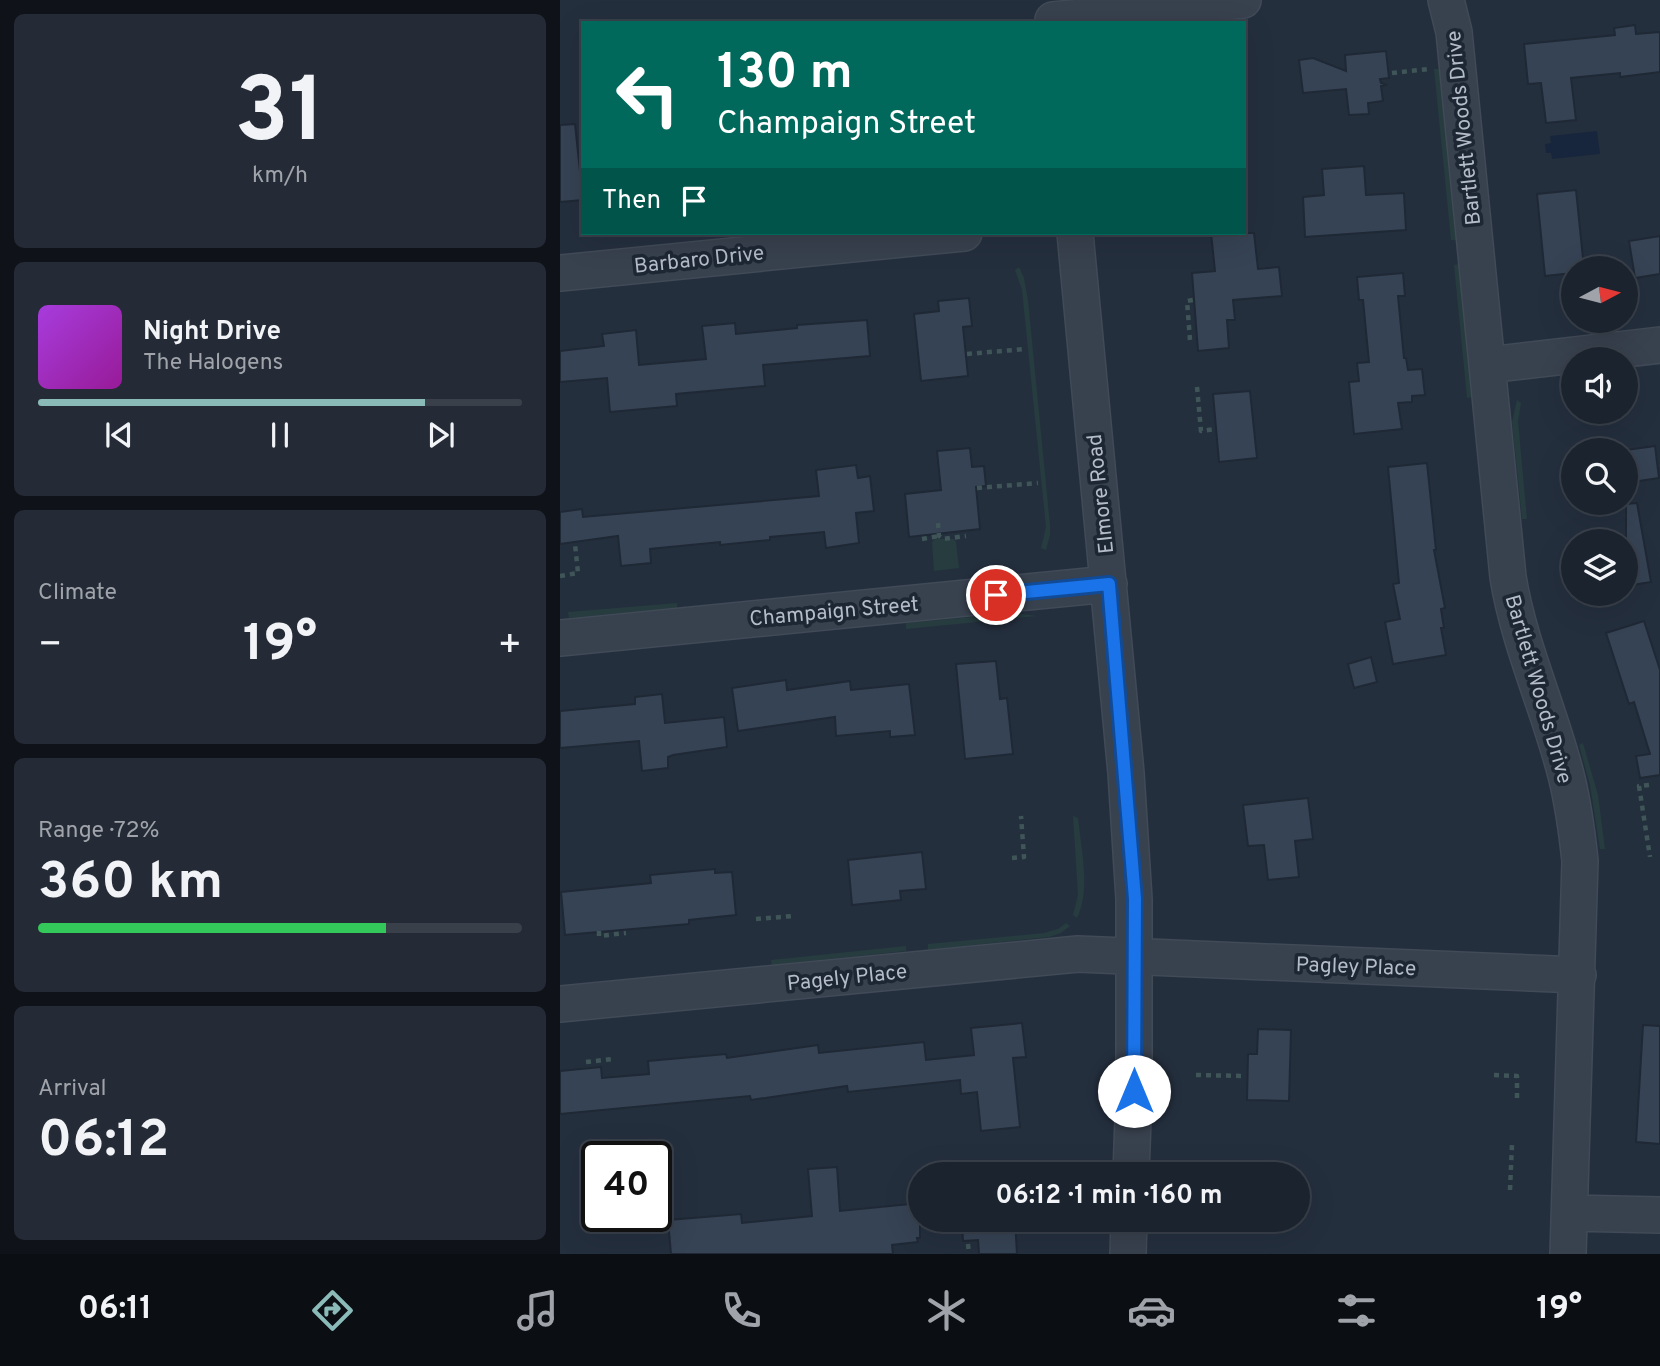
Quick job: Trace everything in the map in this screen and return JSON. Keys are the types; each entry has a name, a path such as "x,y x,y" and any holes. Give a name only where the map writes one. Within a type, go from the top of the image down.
{"street":[{"path":"1053,14 1243,0"},
{"name":"Bartlett Woods Drive","path":"1446,0 1454,32 1512,601 1566,774 1580,861 1568,1254"},
{"name":"Barbaro Drive","path":"560,273 944,235"},
{"name":"Elmore Road","path":"1074,235 1109,584 1135,899 1131,1162"},
{"path":"1488,365 1660,345"},
{"name":"Champaign Street","path":"560,638 1109,584"},
{"name":"Pagely Place","path":"560,1004 1077,954 1135,955"},
{"name":"Pagley Place","path":"1135,955 1578,975"},
{"path":"1570,1213 1660,1215"},
{"path":"1128,1254 1129,1232"}],"path":[{"path":"1392,72 1440,67"},
{"path":"1190,340 1187,301 1193,300"},
{"path":"967,354 1025,349"},
{"path":"1197,387 1201,431 1216,429"},
{"path":"977,488 1038,483"},
{"path":"938,523 939,536"},
{"path":"922,539 966,536"},
{"path":"560,576 578,573 575,544"},
{"path":"1649,785 1639,786 1650,857"},
{"path":"1012,858 1024,857 1021,816"},
{"path":"756,919 793,916 793,913"},
{"path":"599,932 599,936 625,933"},
{"path":"586,1062 613,1059"},
{"path":"1196,1075 1246,1076"},
{"path":"1494,1075 1517,1076 1517,1102"},
{"path":"1510,1190 1512,1144"},
{"path":"968,1244 969,1254"}],"green space":[{"path":"1434,69 1440,69 1456,240 1451,240"},
{"path":"1459,264 1472,397 1467,398 1454,265"},
{"path":"1019,267 1028,300 1050,525 1046,550 1041,548 1046,527 1022,290 1015,270"},
{"path":"1517,400 1521,403 1518,421 1527,519 1522,519 1512,422"},
{"path":"935,539 954,539 959,568 934,571 932,542"},
{"path":"677,603 677,608 569,618 568,612"},
{"path":"1015,613 1037,616 906,629 906,623"},
{"path":"1583,743 1598,795 1605,849 1600,849 1590,785 1579,745"},
{"path":"1073,816 1078,818 1084,869 1083,895 1077,918 1073,915 1078,895"},
{"path":"1066,923 1070,926 1049,937 928,950 928,944 1044,933 1058,929"},
{"path":"906,946 906,951 772,965 771,960"}],"water":[{"path":"1597,131 1600,154 1552,159 1551,153 1546,153 1545,144 1551,143 1550,136"},
{"path":"581,1205 581,1228 579,1225"}],"building":[{"path":"1635,25 1636,34 1660,32 1660,72 1620,77 1620,73 1571,78 1576,120 1546,123 1541,83 1528,84 1524,44 1615,35 1614,28"},
{"path":"1386,51 1389,78 1380,79 1381,83 1387,85 1381,86 1383,101 1368,103 1369,114 1349,115 1346,89 1303,93 1299,60 1313,58 1346,71 1345,55"},
{"path":"575,124 581,200 560,202 560,125"},
{"path":"1364,166 1366,195 1404,193 1406,230 1305,237 1303,197 1324,195 1322,169"},
{"path":"1576,190 1583,256 1561,256 1561,274 1545,276 1537,194"},
{"path":"1254,233 1258,269 1279,267 1282,296 1233,300 1235,320 1227,320 1229,348 1198,351 1192,273 1215,271 1211,235"},
{"path":"1660,236 1660,274 1638,278 1638,256 1631,256 1629,241"},
{"path":"1403,273 1405,296 1398,296 1404,358 1408,370 1422,369 1425,395 1412,396 1412,402 1398,403 1402,429 1354,434 1349,382 1359,381 1357,363 1369,362 1363,300 1359,300 1357,277"},
{"path":"969,298 972,326 963,327 968,376 921,381 914,314 939,311 938,301"},
{"path":"867,320 870,356 763,365 765,386 676,394 677,406 610,412 607,378 560,382 560,351 604,346 602,334 636,330 639,365 706,359 702,326 735,323 736,334 797,328 797,325"},
{"path":"1250,391 1257,458 1219,462 1213,394"},
{"path":"1655,446 1659,478 1638,481 1638,448"},
{"path":"970,448 972,467 984,466 986,486 976,487 980,529 909,537 905,494 941,490 937,451"},
{"path":"1427,463 1434,550 1445,608 1441,609 1444,628 1441,628 1446,655 1393,664 1385,622 1400,619 1393,584 1399,583 1388,467"},
{"path":"856,465 858,478 870,476 874,511 856,513 859,543 826,548 824,532 770,537 770,540 720,545 720,542 650,549 651,563 621,566 618,536 560,544 560,512 582,509 583,517 819,496 816,470"},
{"path":"1638,509 1651,582 1638,584 1638,529 1626,529 1626,515 1638,515"},
{"path":"1644,621 1660,670 1660,775 1640,778 1636,756 1650,754 1634,702 1629,704 1606,633"},
{"path":"1371,657 1377,682 1354,688 1348,664"},
{"path":"996,661 1000,699 1007,698 1013,754 965,759 956,664"},
{"path":"786,680 787,690 850,681 851,690 909,684 915,735 890,737 890,731 836,736 835,717 738,731 732,688"},
{"path":"662,694 665,723 724,717 727,747 673,755 668,757 668,768 642,771 639,741 560,748 560,711 635,704 635,697"},
{"path":"1308,798 1313,839 1295,841 1299,877 1268,880 1264,845 1248,846 1243,805"},
{"path":"922,852 926,889 900,891 901,900 852,905 848,860"},
{"path":"715,869 715,873 732,872 736,915 689,920 689,924 565,935 561,892 651,883 650,875"},
{"path":"1022,1023 1026,1057 1013,1058 1020,1127 981,1131 977,1092 961,1094 960,1080 848,1092 847,1086 751,1100 750,1096 560,1114 560,1071 601,1067 602,1078 649,1074 648,1061 726,1054 727,1058 818,1045 819,1053 924,1042 926,1060 974,1055 971,1028"},
{"path":"1643,1025 1660,1026 1660,1144 1636,1142"},
{"path":"1258,1029 1291,1030 1289,1101 1247,1100 1248,1054 1257,1054"},
{"path":"837,1167 840,1211 908,1204 908,1232 920,1232 918,1242 892,1245 893,1254 671,1254 669,1232 672,1232 672,1220 741,1214 742,1223 812,1216 808,1169"},
{"path":"963,1232 1016,1232 1017,1254 979,1254 978,1240 963,1241"}],"route":[{"path":"996,595 1109,584 1135,899 1134,1091"}]}
